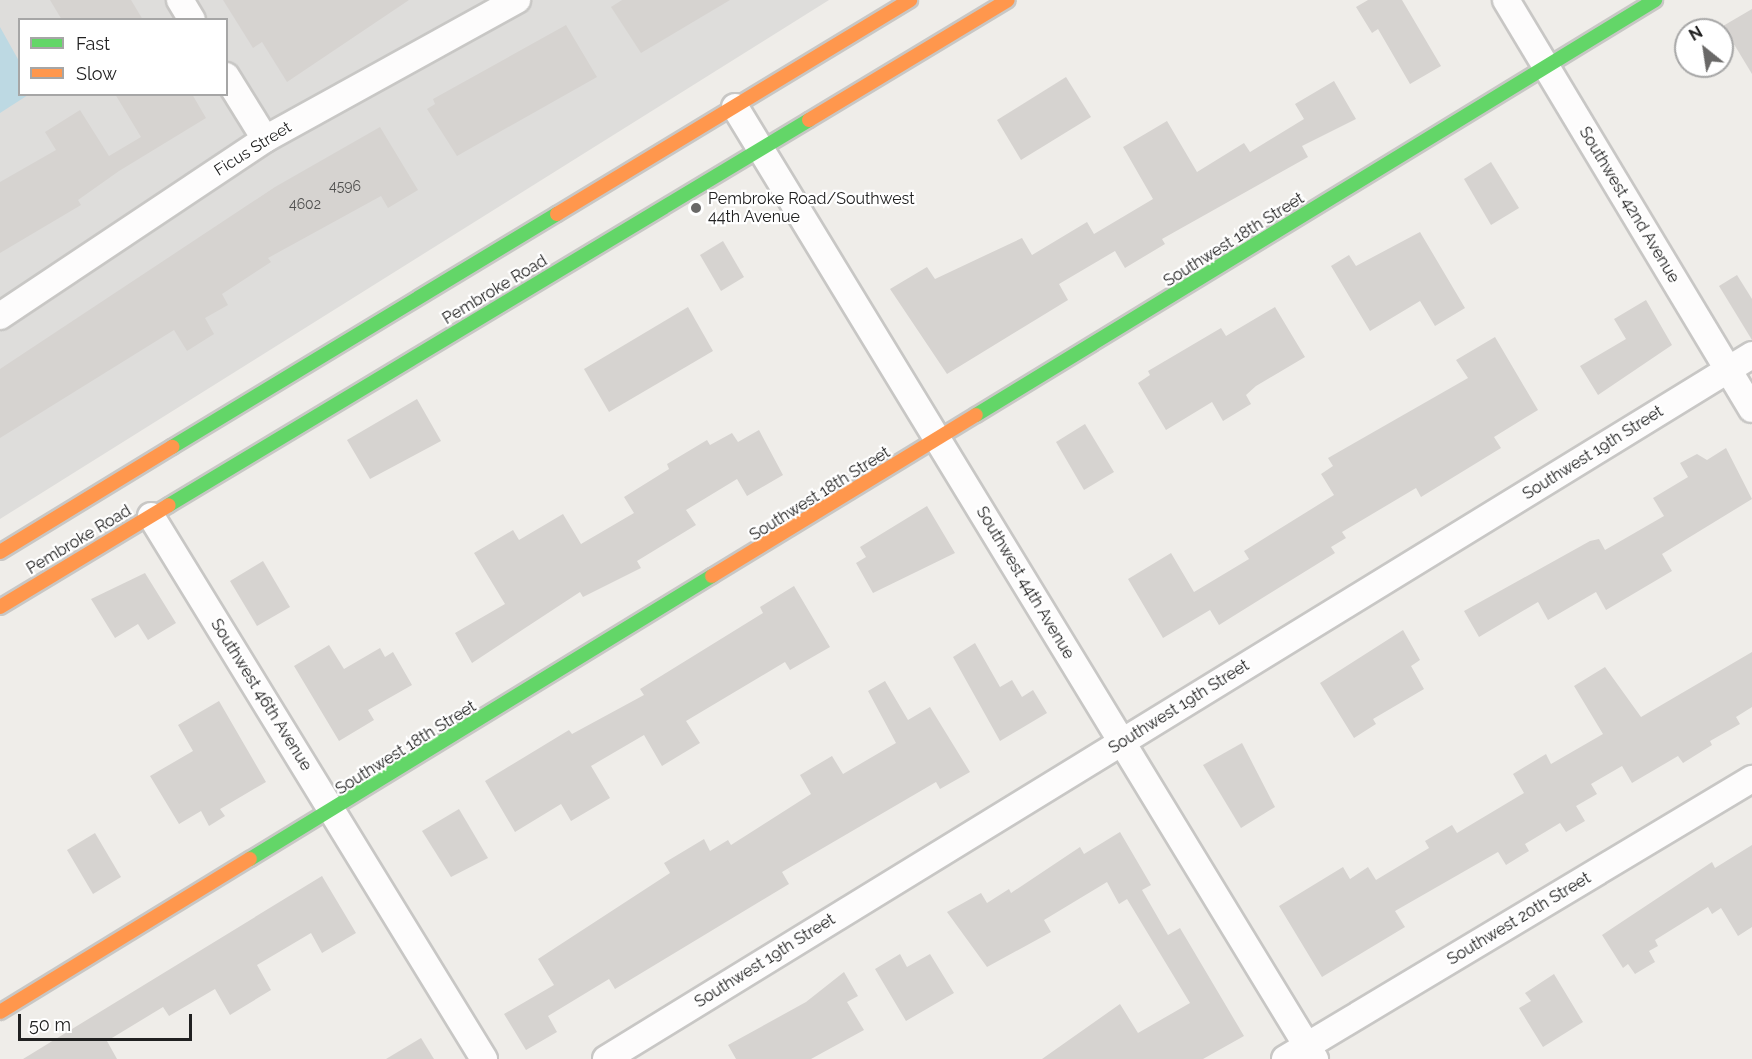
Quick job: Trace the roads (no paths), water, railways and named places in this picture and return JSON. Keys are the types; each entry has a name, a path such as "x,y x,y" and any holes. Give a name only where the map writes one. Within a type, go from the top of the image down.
{"main road":[{"name":"Pembroke Road","path":"0,552 910,0"},
{"path":"989,12 1003,0"},
{"name":"Pembroke Road","path":"0,607 1008,0"},
{"name":"Southwest 18th Street","path":"0,1012 333,812 1655,0"},
{"path":"318,378 405,308"},
{"path":"151,516 166,486"},
{"path":"69,530 75,507"}],"street":[{"path":"180,0 191,18"},
{"name":"Ficus Street","path":"0,316 266,139 517,0"},
{"name":"Southwest 42nd Avenue","path":"1506,0 1752,409"},
{"path":"228,79 266,139"},
{"name":"Southwest 44th Avenue","path":"735,107 759,150 1311,1052"},
{"name":"Southwest 19th Street","path":"606,1059 1752,355"},
{"name":"Southwest 46th Avenue","path":"151,516 484,1059"},
{"name":"Southwest 20th Street","path":"1286,1059 1311,1052 1752,779"}],"water":[{"path":"0,27 18,59 18,96 26,96 0,113"}],"place":[{"name":"Pembroke Road/Southwest 44th Avenue","path":"696,208"}]}
